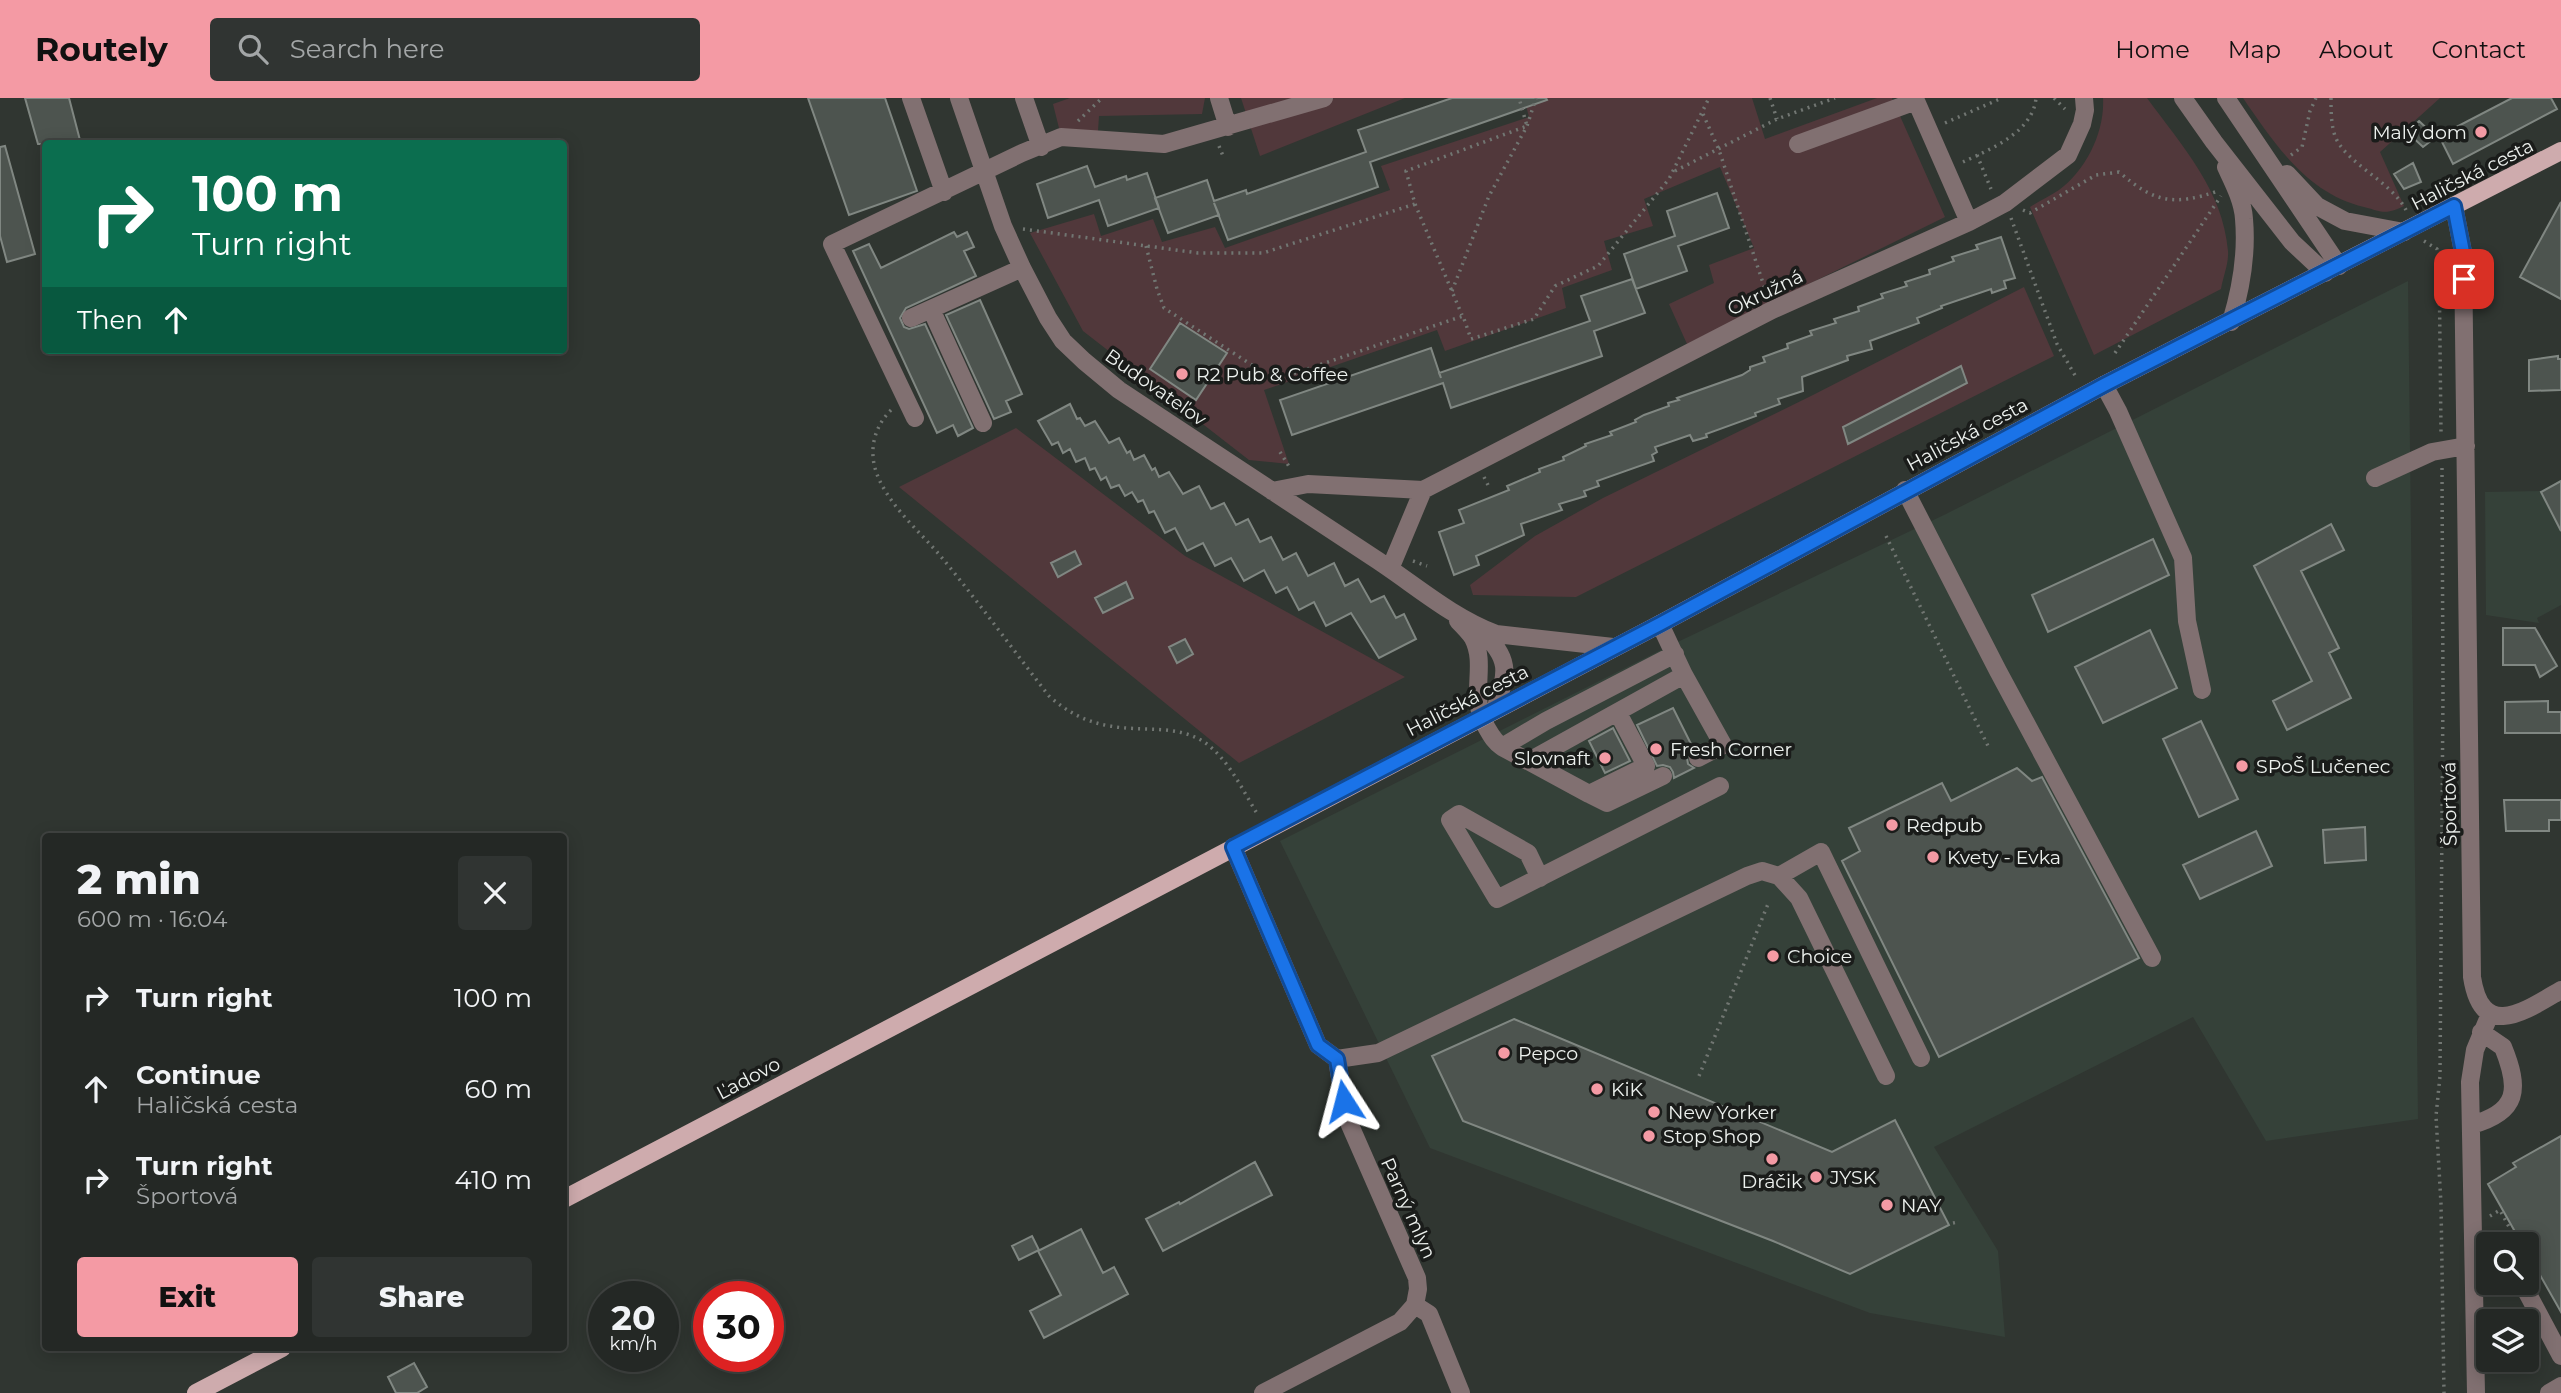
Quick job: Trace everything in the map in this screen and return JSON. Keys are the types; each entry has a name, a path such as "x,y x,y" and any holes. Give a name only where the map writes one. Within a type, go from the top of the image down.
{"main road":[{"name":"Haličská cesta","path":"1233,847 1660,624 2104,385 2561,151"},
{"name":"Ľadovo","path":"567,1197 1233,847"},
{"path":"195,1393 276,1351"}],"street":[{"path":"911,98 944,192"},
{"name":"Budovateľov","path":"959,98 1003,226 1021,268 1063,341 1084,361 1119,390 1449,611 1479,628 1496,634 1613,647"},
{"path":"1024,98 1041,147"},
{"path":"1219,98 1228,127"},
{"path":"915,418 832,244 1061,137 1164,144 1324,98"},
{"name":"Okružná","path":"1423,490 1772,310 2004,207 2068,155 2084,117 2084,98"},
{"path":"2183,98 2292,242 2332,270"},
{"path":"2226,98 2332,270"},
{"path":"1798,144 1915,100 1969,222"},
{"path":"2245,127 2317,206 2345,221 2412,229"},
{"path":"2214,142 2234,184 2244,217 2240,291 2231,322"},
{"name":"Športová","path":"2454,206 2463,252 2472,977 2478,1001 2490,1014"},
{"path":"911,317 1021,268"},
{"path":"931,309 983,423"},
{"path":"2104,385 2183,558 2187,621 2202,690"},
{"path":"2375,478 2432,452 2466,446"},
{"path":"1272,491 1307,484 1423,490 1390,569"},
{"path":"1905,491 2003,681 2152,957"},
{"name":"Budovateľov","path":"1449,611 1474,640 1478,662 1476,702 1487,714 1506,670 1498,650 1479,628"},
{"path":"1660,624 1684,675 1723,745 1698,758"},
{"path":"1502,747 1675,654"},
{"path":"1529,761 1684,675"},
{"path":"1589,794 1646,766 1618,713"},
{"path":"1487,714 1496,743 1607,803 1663,776"},
{"path":"1540,878 1528,853 1459,814 1450,820 1497,899 1540,878 1720,786"},
{"path":"1233,847 1318,1045 1337,1059 1378,1053 1762,871 1779,876 1799,898 1886,1076"},
{"path":"1779,876 1821,852 1921,1058"},
{"path":"2476,1393 2472,1061 2490,1014 2501,1017 2517,1014 2561,990"},
{"path":"2471,1125 2491,1119 2501,1112 2510,1102 2514,1090 2503,1047 2481,1032"},
{"name":"Parný mlyn","path":"1337,1059 1346,1116 1415,1272 1418,1289 1415,1305"},
{"path":"2528,1295 2561,1356"},
{"path":"1263,1393 1399,1322 1415,1305 1429,1314 1461,1393"},
{"path":"2549,1393 2561,1386"}],"path":[{"path":"1061,137 1102,98"},
{"path":"1519,98 1527,126"},
{"path":"1452,291 1489,196 1527,126 1536,98"},
{"path":"1527,126 1406,171 1415,205 1471,339 1534,319 1555,286 1598,266 1672,172 1709,98"},
{"path":"1770,98 1777,119"},
{"path":"1672,172 1777,119 1835,98"},
{"path":"1927,130 2002,98"},
{"path":"1945,170 2008,139 2035,112 2036,98"},
{"path":"2286,159 2302,147 2310,110 2316,98"},
{"path":"2331,98 2336,138 2346,151 2396,194 2412,229 2437,249 2441,432"},
{"path":"1703,114 1719,149 1772,310"},
{"path":"1977,155 2004,207 2057,344 2076,377"},
{"path":"2004,207 2018,207 2030,213 2096,175 2119,172 2141,190 2168,200 2193,200 2226,188 2115,353"},
{"path":"1003,226 1198,253 1263,253 1415,205"},
{"path":"1146,246 1164,307 1275,380 1463,316"},
{"path":"904,395 878,427 874,443 874,465 884,486 911,526 942,558 1049,696 1066,711 1091,722 1173,731 1195,737 1207,744 1221,758 1266,830"},
{"path":"2441,465 2443,691 2440,1076 2436,1116 2441,1204 2444,1393"},
{"path":"1886,536 1988,746"},
{"path":"1699,1076 1768,904"},
{"path":"2500,1210 2512,1232"}],"shaded area":[{"path":"1070,98 1205,98 1202,114 1099,116 1098,131 1060,132 1053,104"},
{"path":"1241,98 1405,98 1260,156"},
{"path":"1524,98 1752,98 1765,139 1877,98 1892,98 1945,217 1687,344 1669,304 1714,283 1709,265 1754,248 1720,167 1644,199 1653,226 1604,241 1612,270 1562,288 1566,308 1445,351 1437,330 1264,390 1289,464 1249,460 1083,331 1030,233 1094,214 1101,236 1153,219 1162,242 1215,227 1225,248 1390,190 1381,166 1529,117"},
{"path":"2103,98 2147,98 2187,151 2209,188 2225,229 2228,256 2221,289 2094,355 2030,207 2059,190 2078,172 2097,137"},
{"path":"2243,98 2440,98 2380,152 2404,206 2384,212 2344,200 2309,179 2280,149"},
{"path":"2408,281 2418,1119 2266,1141 2193,1017 1934,1147 1998,1251 2005,1337 1870,1313 1430,1148 1280,841 1665,648 1946,514"},
{"path":"2024,287 2054,356 1576,597 1473,595 1470,585 1535,536 1603,498"},
{"path":"1016,428 1185,556 1405,677 1239,763 899,487"},
{"path":"2561,480 2561,605 2537,618 2539,623 2486,615 2485,492 2540,491"}],"building":[{"path":"25,98 69,98 80,140 42,140 42,144 38,144"},
{"path":"808,98 885,98 917,191 849,215"},
{"path":"1452,98 1547,100 1370,162 1378,187 1228,240 1219,215 1168,233 1155,198 1207,180 1214,201 1246,190 1247,194 1366,152 1358,130"},
{"path":"2512,98 2551,98 2557,109 2453,164 2439,136"},
{"path":"2419,121 2436,137 2423,147 2407,132"},
{"path":"5,146 35,254 7,262 0,236 0,147"},
{"path":"2413,163 2421,182 2404,189 2394,174"},
{"path":"1087,166 1095,187 1126,176 1127,180 1147,173 1159,208 1108,226 1099,200 1048,218 1037,184"},
{"path":"1717,193 1729,228 1678,246 1687,271 1636,289 1624,254 1675,236 1667,211"},
{"path":"2561,202 2561,299 2520,277"},
{"path":"954,232 957,237 967,232 974,247 964,251 976,276 906,308 900,318 904,327 909,329 925,324 973,428 958,436 953,425 937,433 853,251 869,244 881,268"},
{"path":"2001,237 2015,278 2004,281 2006,288 1992,293 1991,289 1941,306 1942,308 1917,318 1919,323 1870,341 1872,349 1847,356 1848,360 1802,377 1803,391 1778,399 1780,404 1755,413 1756,416 1706,434 1707,437 1693,441 1690,435 1655,447 1657,452 1652,455 1654,461 1597,481 1599,486 1584,491 1586,496 1559,504 1562,510 1521,524 1524,535 1476,556 1479,565 1454,575 1439,532 1464,523 1459,510 1509,490 1507,486 1540,472 1539,469 1564,460 1563,457 1586,446 1585,444 1612,435 1610,432 1669,406 1668,403 1679,400 1677,398 1742,375 1750,370 1750,367 1765,362 1763,357 1812,335 1810,331 1836,323 1834,319 1859,311 1858,307 1883,298 1881,294 1907,286 1905,282 1930,274 1929,270 1954,261 1952,257 1978,249 1976,245"},
{"path":"1632,279 1645,313 1594,331 1602,356 1451,408 1443,383 1292,435 1280,400 1431,348 1439,373 1590,321 1581,296"},
{"path":"980,300 1022,394 1006,401 1011,412 994,419 946,315"},
{"path":"1180,323 1227,353 1196,400 1150,369"},
{"path":"2558,356 2558,359 2561,359 2561,390 2529,391 2529,360"},
{"path":"1961,366 1967,383 1848,444 1843,427"},
{"path":"1070,404 1077,419 1080,418 1085,426 1095,421 1109,443 1119,438 1134,460 1144,455 1159,477 1169,472 1183,494 1199,486 1211,509 1224,503 1236,525 1248,519 1260,542 1271,537 1283,560 1296,553 1308,576 1334,563 1345,586 1358,579 1371,602 1384,596 1396,618 1404,614 1416,639 1379,658 1351,613 1326,626 1314,602 1299,610 1287,587 1276,593 1264,570 1244,581 1231,558 1215,566 1203,543 1187,551 1175,528 1165,533 1154,511 1149,513 1143,500 1138,502 1132,492 1125,496 1119,485 1111,488 1106,477 1101,480 1095,468 1090,470 1085,458 1076,462 1070,449 1063,453 1058,442 1052,445 1038,421"},
{"path":"2561,481 2561,531 2541,492"},
{"path":"2331,524 2344,550 2301,571 2339,648 2329,653 2351,698 2287,730 2273,701 2312,681 2254,566"},
{"path":"2153,539 2169,575 2048,632 2032,595"},
{"path":"1075,551 1081,564 1058,577 1051,563"},
{"path":"1126,582 1133,598 1103,613 1095,598"},
{"path":"2503,628 2535,628 2557,666 2540,677 2535,665 2503,665"},
{"path":"2150,630 2177,688 2103,723 2075,667"},
{"path":"1185,639 1193,654 1177,663 1169,647"},
{"path":"2548,701 2548,712 2561,712 2561,733 2505,733 2505,702"},
{"path":"1673,708 1693,748 1687,758 1688,764 1694,768 1674,778 1670,767 1657,766 1637,725"},
{"path":"2201,721 2238,799 2199,817 2163,739"},
{"path":"1613,728 1630,761 1605,773 1589,741"},
{"path":"2017,768 2032,781 2042,777 2139,958 1939,1057 1842,861 1860,851 1849,828 1942,783 1951,801"},
{"path":"2504,800 2561,800 2561,820 2549,820 2549,831 2506,831"},
{"path":"2365,827 2366,860 2325,863 2323,830"},
{"path":"2256,831 2272,866 2200,899 2183,865"},
{"name":"Stop Shop","path":"1514,1019 1832,1152 1895,1120 1949,1225 1850,1274 1773,1241 1463,1121 1432,1056"},
{"path":"2561,1136 2561,1312 2539,1273 2539,1232 2515,1232 2488,1184 2516,1167 2513,1163"},
{"path":"1255,1162 1272,1195 1163,1251 1146,1219 1179,1202 1180,1204"},
{"path":"1081,1229 1103,1273 1114,1267 1128,1294 1044,1338 1030,1311 1061,1295 1038,1251"},
{"path":"1032,1236 1039,1250 1019,1260 1012,1246"},
{"path":"414,1363 427,1387 417,1393 396,1393 388,1377"}],"place":[{"name":"Malý dom","path":"2481,132"},
{"name":"R2 Pub & Coffee","path":"1182,374"},
{"name":"Fresh Corner","path":"1656,749"},
{"name":"Slovnaft","path":"1605,758"},
{"name":"SPoŠ Lučenec","path":"2242,766"},
{"name":"Redpub","path":"1892,825"},
{"name":"Kvety - Evka","path":"1933,857"},
{"name":"Choice","path":"1773,956"},
{"name":"Pepco","path":"1504,1053"},
{"name":"KiK","path":"1597,1089"},
{"name":"New Yorker","path":"1654,1112"},
{"name":"Stop Shop","path":"1649,1136"},
{"name":"Dráčik","path":"1772,1159"},
{"name":"JYSK","path":"1816,1177"},
{"name":"NAY","path":"1887,1205"}],"route":[{"path":"1344,1101 1337,1059 1318,1045 1233,847 1660,624 2104,385 2454,206 2463,252 2464,279"}]}
